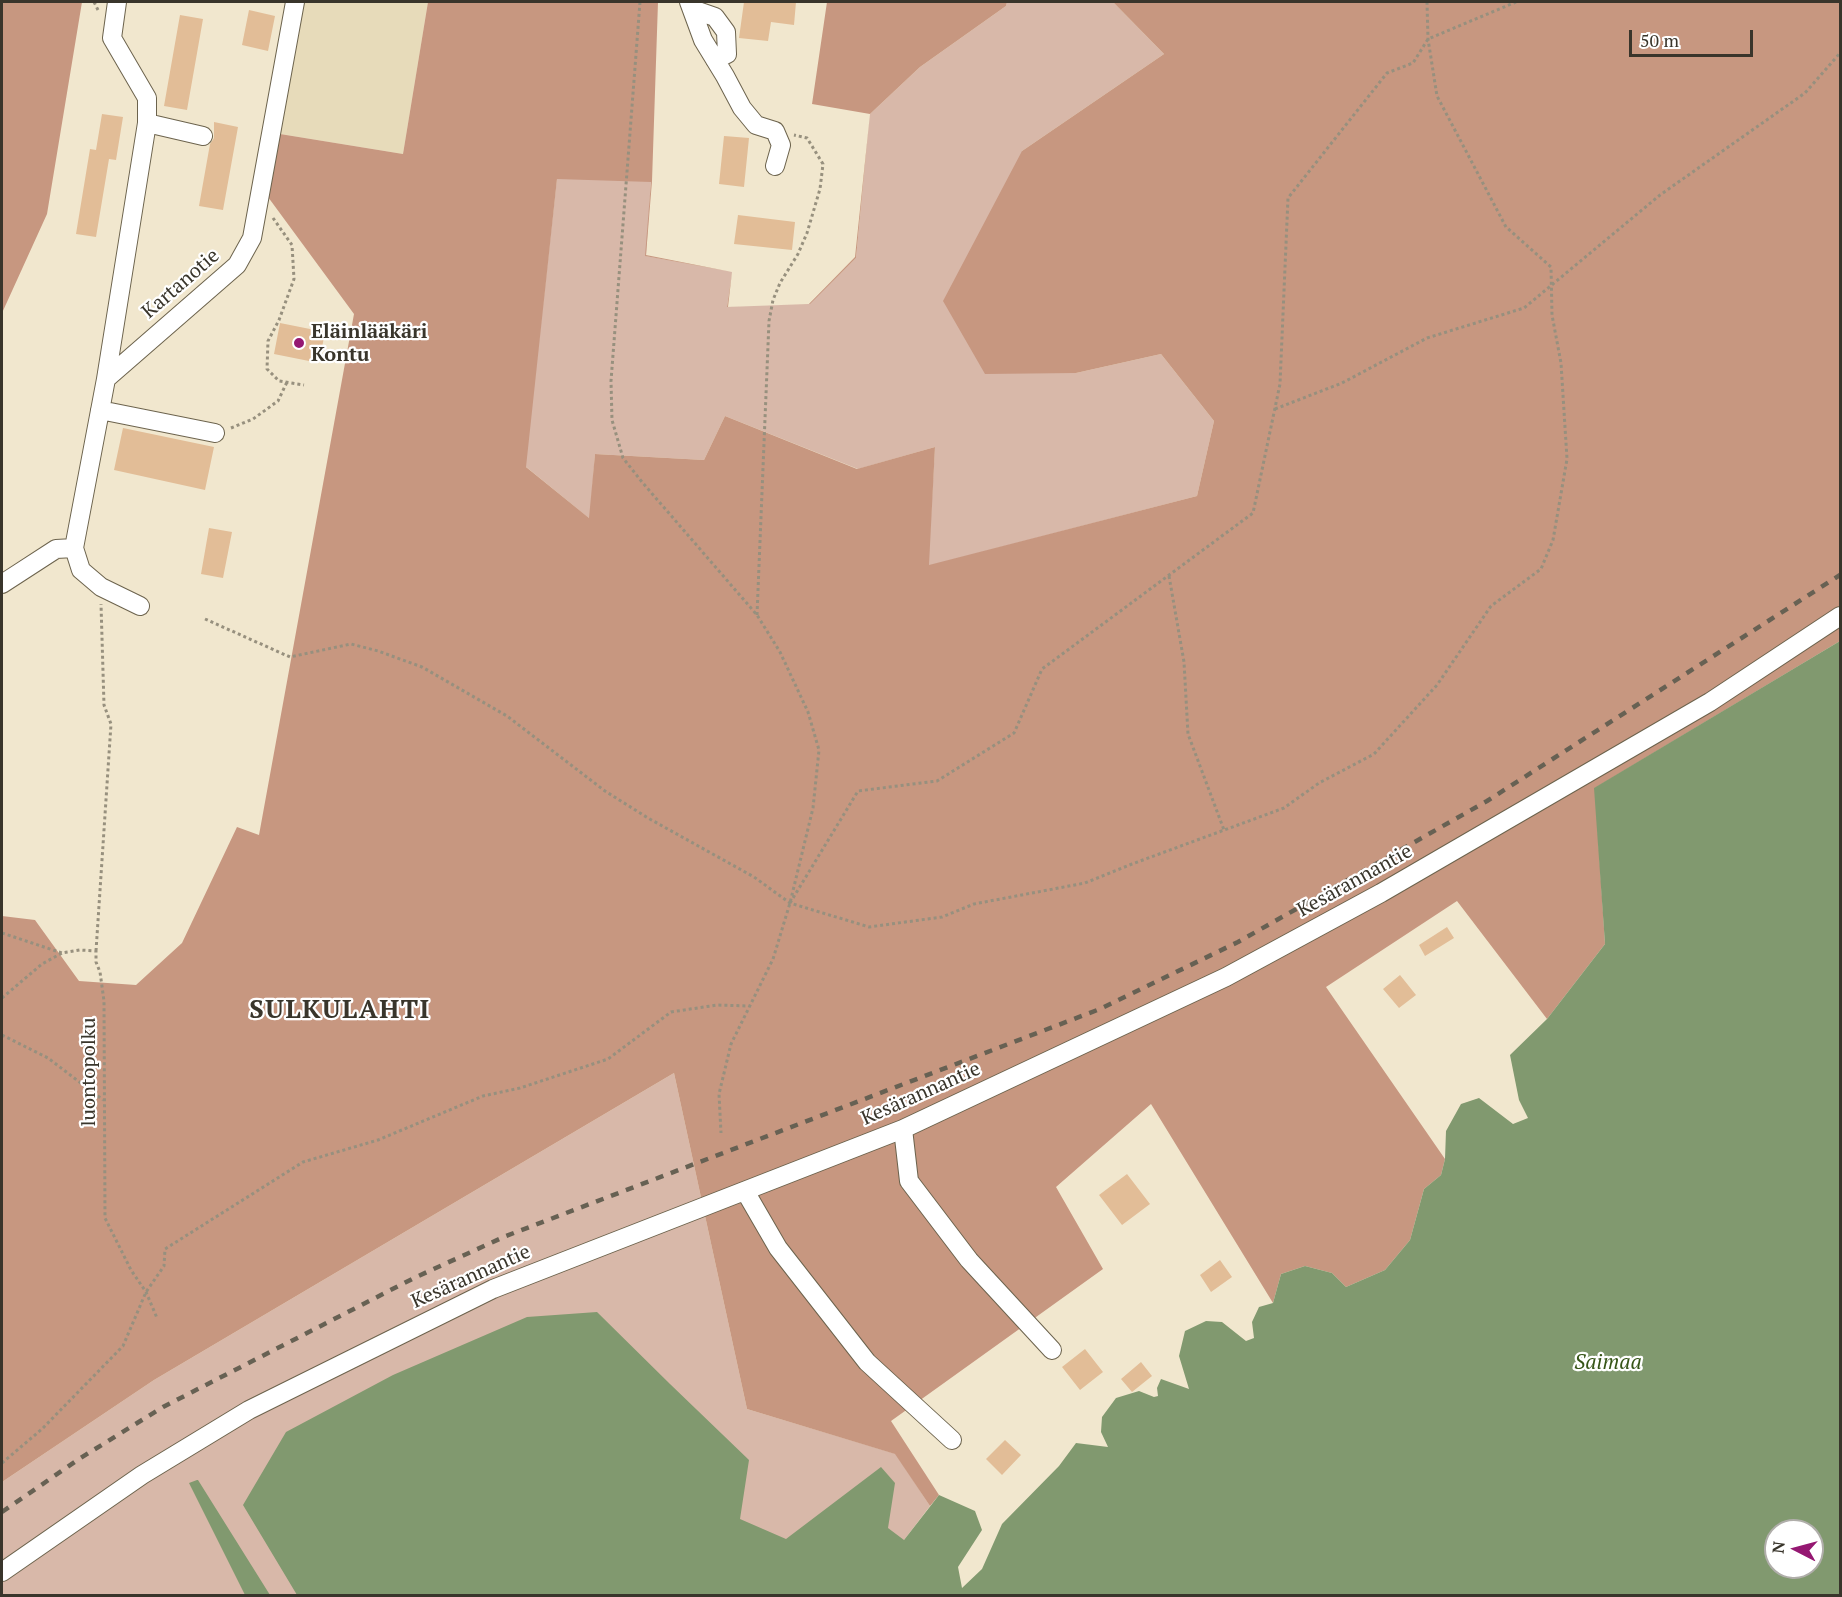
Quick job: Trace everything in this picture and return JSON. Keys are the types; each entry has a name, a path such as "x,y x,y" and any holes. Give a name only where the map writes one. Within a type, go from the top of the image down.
{"street":[{"path":"117,2 112,38 147,98 147,123 106,379 74,548 81,570 101,587 140,606"},
{"name":"Kartanotie","path":"106,379 237,265 252,238 261,199 295,2"},
{"path":"690,5 703,40 742,108 756,125 774,131 781,145 775,166"},
{"path":"147,123 203,136"},
{"path":"100,410 215,433"},
{"path":"2,584 56,549 74,548"},
{"name":"Kesärannantie","path":"2,1572 142,1475 249,1410 493,1289 903,1130 1226,977 1381,893 1710,702 1840,616"},
{"path":"903,1130 909,1180 969,1260 1052,1350"},
{"path":"745,1191 778,1248 867,1362 952,1440"}],"path":[{"path":"640,2 611,381 612,420 623,458 757,615 780,652 808,712 819,750 813,808 790,903 773,959 731,1044 719,1094 721,1133"},
{"path":"205,620 290,657 351,644 422,667 507,716 622,802 754,877 790,903 869,927 942,917 974,904 1085,883 1284,808 1318,783 1374,754 1437,685 1491,606 1541,570 1553,540 1567,459 1561,363 1552,315 1551,267 1506,227 1437,96 1428,39 1427,2"},
{"path":"790,903 858,791 936,781 1014,733 1042,669 1253,513 1280,384 1288,198 1387,73 1413,63 1428,39 1516,2"},
{"path":"1275,409 1342,383 1427,338 1524,308 1660,195 1805,93 1840,53"},
{"path":"757,615 769,321 773,300 780,283 798,254 807,233 820,189 824,164 807,138 774,131"},
{"path":"261,199 292,245 294,279 279,320 268,341 267,369 279,381 304,385"},
{"path":"215,433 253,418 278,401 287,382"},
{"path":"1169,576 1184,662 1188,734 1224,831"},
{"name":"luontopolku","path":"101,587 104,705 111,724 96,951 104,1001 105,1218 131,1270 146,1292 157,1318"},
{"path":"2,933 62,953"},
{"path":"2,998 42,964 62,953 80,950 96,951"},
{"path":"2,1463 42,1429 123,1346 146,1292 164,1266 165,1250 303,1162 378,1140 483,1096 520,1088 608,1059 671,1012 717,1005 749,1006"},
{"path":"2,1035 48,1058 103,1100"}],"shaded area":[{"path":"2,2 82,2 47,214 2,313"},
{"path":"303,2 428,2 403,154 280,134"},
{"path":"428,2 658,2 652,181 646,255 732,272 645,256 651,182 557,179 526,467 589,518 595,454 704,460 725,416 857,469 935,447 929,565 1197,496 1214,421 1161,354 1076,373 985,374 943,301 1022,151 1164,54 1113,2 1840,2 1840,641 1595,788 1605,944 1547,1019 1457,901 1326,987 1445,1159 1441,1175 1424,1189 1410,1240 1385,1270 1346,1287 1332,1273 1305,1266 1281,1274 1273,1303 1151,1104 1056,1187 1103,1269 891,1421 939,1495 930,1506 895,1454 747,1409 674,1073 154,1380 2,1482 2,916 35,920 79,981 136,985 182,943 237,827 259,835 354,314 268,197 280,134 403,154"},
{"path":"827,2 1007,2 1006,6 920,67 870,114 812,104"},
{"path":"1007,2 1113,2 1164,54 1022,151 1076,373 1161,354 1214,421 1197,496 928,566 935,447 858,469 725,416 704,460 595,454 590,519 525,466 557,178 651,181 646,256 732,272 727,307 809,304 856,258 870,114 920,67 1006,6"},
{"path":"870,114 856,258 810,304 768,306 809,304 855,257"},
{"path":"674,1073 747,1409 896,1454 930,1506 904,1540 556,1596 2,1596 2,1482 154,1380"}],"water":[{"name":"Saimaa","path":"1840,641 1840,1595 297,1595 243,1505 286,1432 393,1375 527,1317 597,1312 749,1460 740,1519 786,1539 881,1467 895,1483 888,1528 904,1540 939,1495 975,1511 982,1530 958,1567 962,1588 982,1569 1002,1524 1059,1466 1076,1443 1108,1447 1101,1432 1102,1417 1116,1398 1139,1391 1154,1397 1158,1396 1157,1388 1161,1379 1189,1389 1179,1356 1185,1331 1206,1321 1222,1322 1246,1341 1254,1338 1252,1322 1259,1307 1273,1303 1281,1274 1305,1266 1332,1273 1346,1287 1385,1270 1410,1240 1424,1189 1441,1175 1445,1159 1446,1131 1461,1104 1479,1098 1513,1124 1528,1118 1519,1100 1510,1055 1547,1019 1605,944 1594,788"},
{"path":"198,1480 270,1595 245,1595 189,1483"}],"building":[{"path":"744,2 796,2 794,25 771,22 768,41 739,38"},
{"path":"249,10 275,16 268,51 242,45"},
{"path":"180,15 203,19 187,110 164,106"},
{"path":"102,114 123,117 116,160 109,159 96,237 76,234 90,149 96,150"},
{"path":"214,122 238,127 223,210 199,206 210,144 214,138"},
{"path":"724,136 749,138 744,187 719,184"},
{"path":"738,215 795,222 792,250 734,244"},
{"name":"Eläinlääkäri Kontu","path":"280,323 325,332 319,363 274,354"},
{"path":"123,428 214,447 205,490 114,470"},
{"path":"209,528 232,532 223,578 201,574"},
{"path":"1447,927 1454,938 1425,956 1419,945"},
{"path":"1400,975 1416,995 1399,1008 1383,989"},
{"path":"1127,1174 1150,1204 1122,1225 1099,1195"},
{"path":"1220,1260 1232,1277 1211,1292 1200,1275"},
{"path":"1085,1349 1103,1372 1080,1390 1062,1367"},
{"path":"1141,1362 1152,1376 1132,1392 1121,1379"},
{"path":"1005,1440 1021,1455 1002,1475 986,1459"}],"railway":[{"path":"2,1512 79,1459 163,1407 414,1278 506,1236 1100,1009 1238,942 1487,801 1840,575"}],"place":[{"name":"Eläinlääkäri Kontu","path":"299,343"}],"district":[{"name":"SULKULAHTI","path":"340,1011"}]}
